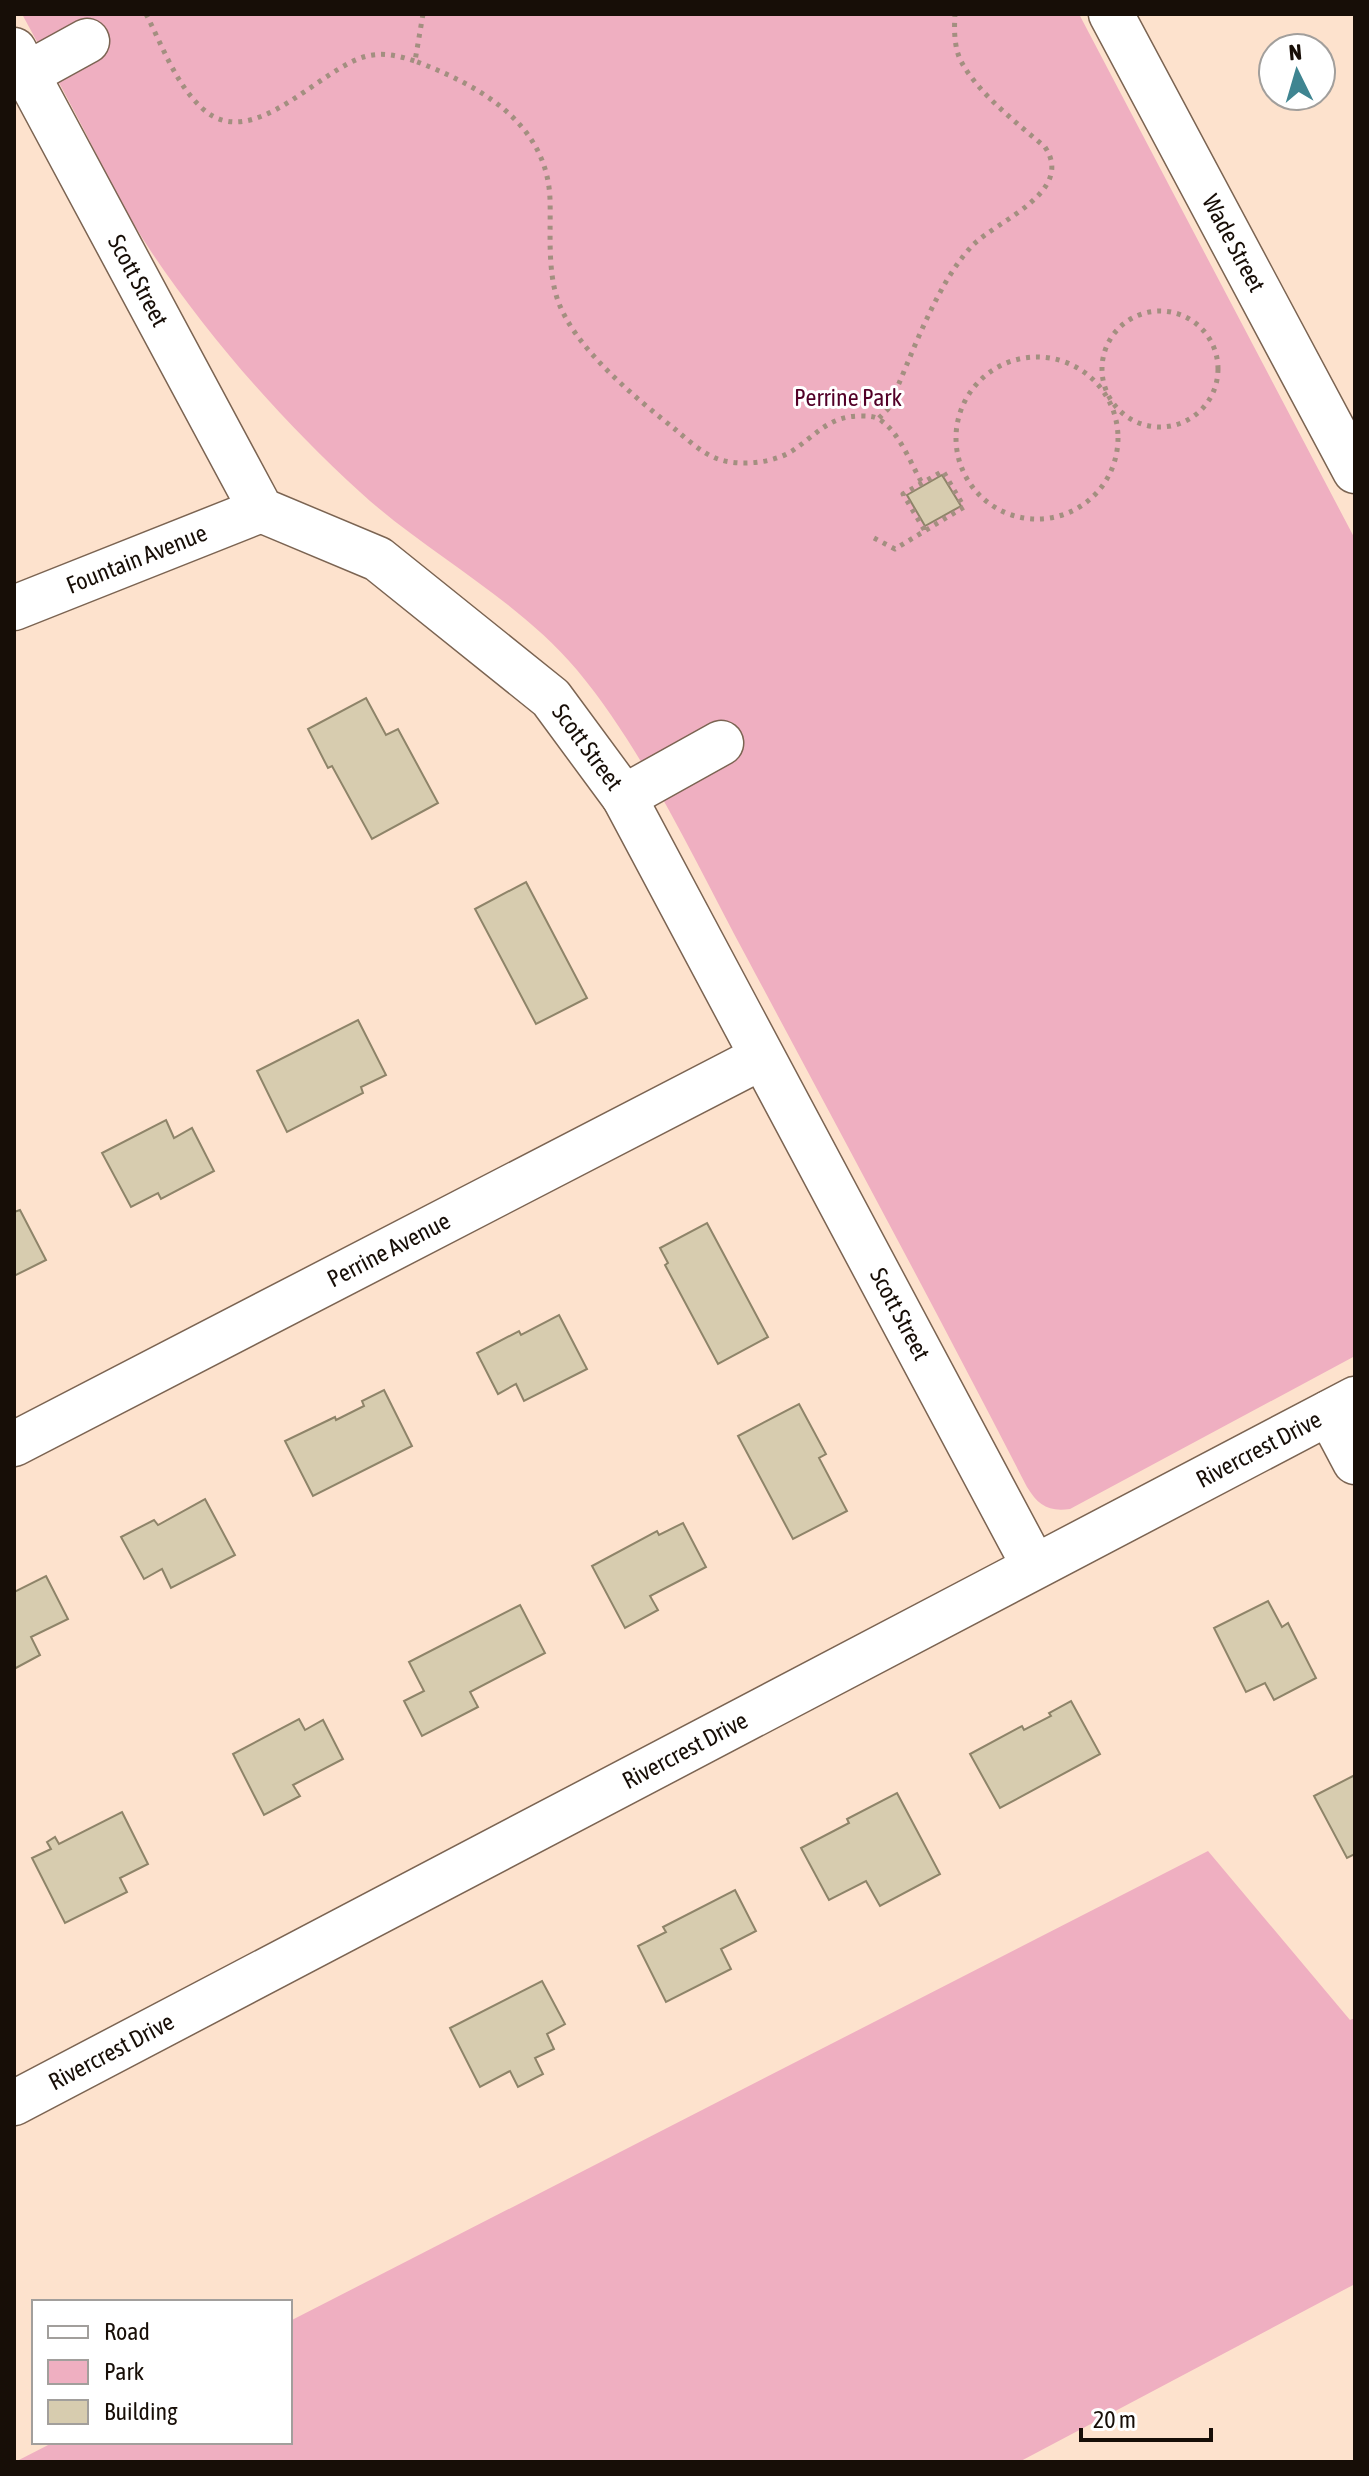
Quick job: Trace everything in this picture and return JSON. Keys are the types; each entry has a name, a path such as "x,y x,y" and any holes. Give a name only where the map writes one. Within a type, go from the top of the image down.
{"street":[{"name":"Wade Street","path":"1111,14 1355,471"},
{"path":"20,62 87,41"},
{"name":"Scott Street","path":"20,62 261,510 378,559 551,698 624,797 1034,1566"},
{"name":"Fountain Avenue","path":"14,608 261,510"},
{"path":"624,797 721,743"},
{"name":"Perrine Avenue","path":"14,1444 762,1057"},
{"path":"1342,1406 1355,1462"},
{"name":"Rivercrest Drive","path":"14,2103 1342,1406"}],"path":[{"path":"146,14 190,95 201,108 221,121 240,122 262,115 301,95 339,69 367,56 387,54 448,74 494,100 525,129 547,173 552,273 564,314 599,361 623,386 690,441 719,459 751,462 781,456 834,420 853,416 879,418 892,431 922,483"},
{"path":"415,61 423,14"},
{"path":"879,418 888,409 942,290 961,262 979,240 1044,192 1051,172 1050,155 1045,147 992,100 961,62 954,31 955,14"},
{"path":"1109,398 1102,373 1106,346 1121,325 1145,313 1172,312 1195,323 1212,343 1219,368 1213,394 1198,414 1175,426 1150,427 1126,417 1109,398 1092,378 1070,363 1045,357 1019,358 995,368 975,384 961,406 955,431 957,457 967,481 984,500 1005,513 1030,519 1055,518 1078,509 1098,492 1111,472 1118,447 1117,422 1109,398"},
{"path":"874,538 895,549 925,531 964,507 943,471 903,494 925,531"},
{"path":"954,489 967,481"}],"green space":[{"name":"Perrine Park","path":"22,14 1079,14 1355,539 1355,1356 1070,1509 1050,1508 1035,1498 668,809 602,702 577,670 527,620 360,492 275,408 223,348 152,253 133,222"},
{"path":"1208,1851 1350,2020 1355,2018 1355,2284 1019,2462 15,2462 50,2444 292,2444 292,2320"}],"building":[{"path":"942,475 961,506 925,526 907,495"},
{"path":"366,698 386,735 398,729 438,803 372,839 308,729"},
{"path":"526,882 587,998 536,1024 475,909"},
{"path":"358,1020 386,1075 361,1087 363,1093 287,1132 257,1071"},
{"path":"166,1120 174,1138 192,1128 214,1171 161,1199 158,1193 131,1207 102,1153"},
{"path":"20,1210 46,1260 14,1276 14,1212"},
{"path":"707,1223 768,1337 718,1364 665,1265 668,1263 660,1248"},
{"path":"559,1315 587,1369 524,1401 516,1384 498,1394 477,1353"},
{"path":"384,1390 412,1446 313,1496 285,1441 364,1406 362,1401"},
{"path":"799,1404 826,1454 819,1458 847,1511 793,1539 738,1436"},
{"path":"205,1499 235,1555 171,1588 162,1569 144,1579 121,1537 154,1520 158,1525"},
{"path":"683,1523 706,1567 650,1596 658,1610 625,1628 592,1566 657,1531 659,1535"},
{"path":"46,1576 68,1619 31,1637 40,1655 14,1669 14,1592"},
{"path":"1268,1601 1282,1627 1288,1623 1316,1678 1274,1700 1265,1683 1246,1692 1214,1628"},
{"path":"520,1605 545,1653 470,1692 478,1707 422,1736 404,1701 424,1691 409,1662"},
{"path":"1071,1701 1100,1754 1000,1808 970,1754 1022,1726 1024,1730 1051,1716 1049,1713"},
{"path":"299,1719 305,1730 323,1720 343,1759 293,1785 300,1796 264,1815 233,1754"},
{"path":"1355,1775 1355,1854 1347,1858 1314,1796"},
{"path":"897,1793 940,1874 880,1906 866,1881 829,1900 801,1848"},
{"path":"122,1812 148,1864 120,1878 127,1892 65,1923 32,1858 51,1849 47,1842 55,1837 59,1844"},
{"path":"735,1890 756,1931 721,1949 731,1969 666,2002 638,1946 666,1932 663,1927"},
{"path":"542,1981 565,2024 547,2034 554,2049 535,2058 543,2074 518,2087 510,2071 480,2087 450,2028"}]}
